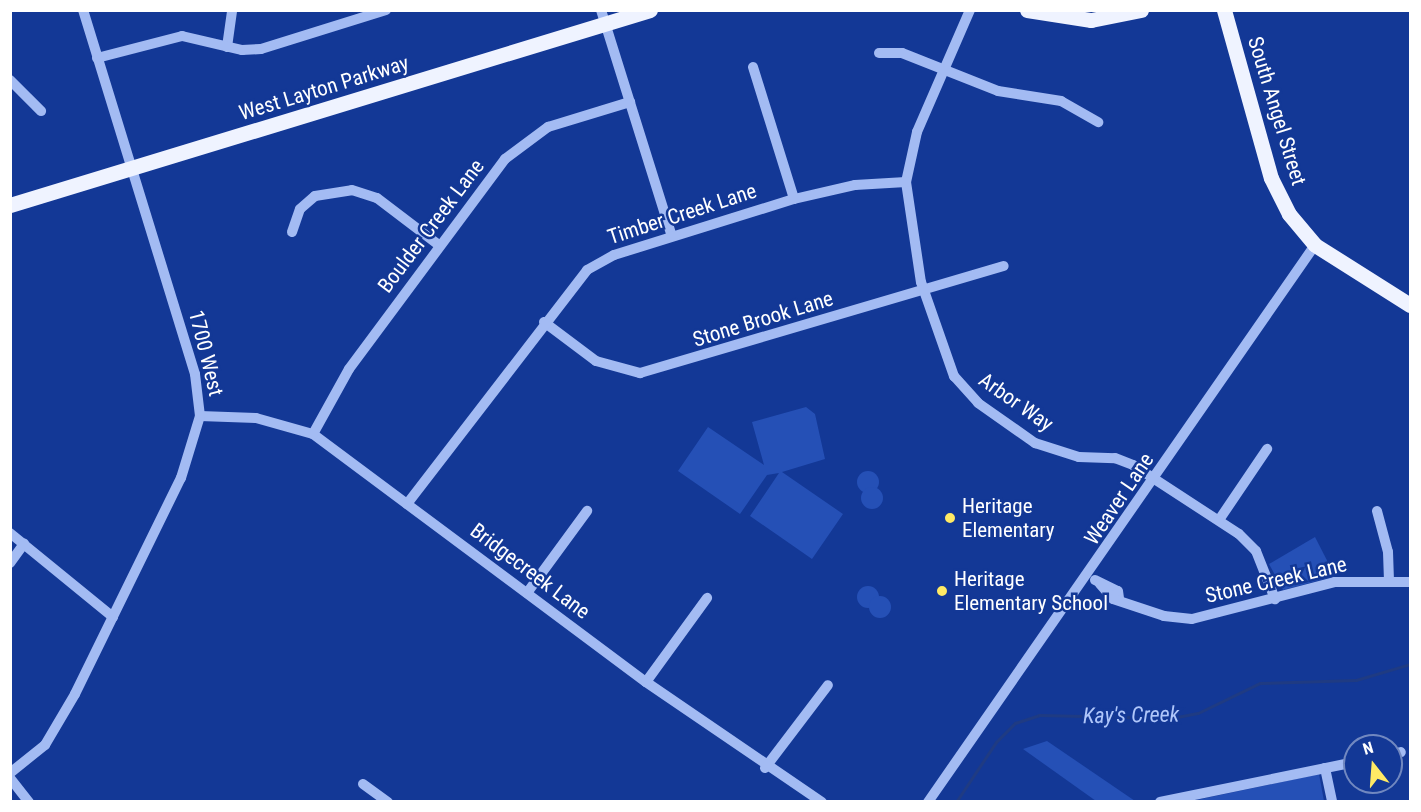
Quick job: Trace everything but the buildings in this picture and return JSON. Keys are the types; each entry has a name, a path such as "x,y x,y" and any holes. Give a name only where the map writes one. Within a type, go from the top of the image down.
{"main road":[{"name":"West Layton Parkway","path":"10,205 604,17 650,10"},
{"path":"1027,10 1091,20 1141,10"},
{"name":"South Angel Street","path":"1224,10 1271,178 1289,214 1316,245 1410,306"}],"street":[{"name":"1700 West","path":"10,773 57,727 185,470 200,416 195,374 83,10"},
{"path":"227,47 232,10"},
{"name":"Arbor Way","path":"970,10 917,132 906,182 923,291 954,376 978,403 1035,443 1078,457 1114,458 1156,480 1219,520 1256,551 1275,599"},
{"path":"97,58 182,36 227,47 261,49 386,11"},
{"path":"604,17 672,236"},
{"path":"879,53 902,53 998,91 1076,106 1098,122"},
{"path":"753,67 794,199"},
{"path":"10,80 41,111"},
{"name":"Boulder Creek Lane","path":"312,434 349,369 439,245 523,141 548,127 630,102"},
{"name":"Timber Creek Lane","path":"407,504 544,322 587,270 672,236 794,199 855,185 906,182"},
{"path":"292,232 300,209 315,196 352,190 377,198 439,245"},
{"name":"Weaver Lane","path":"928,801 1090,577 1316,245"},
{"name":"Stone Brook Lane","path":"544,322 596,361 640,373 1004,266"},
{"name":"Bridgecreek Lane","path":"200,416 256,418 312,434 765,768 822,801"},
{"path":"1219,520 1267,449"},
{"path":"527,593 587,511"},
{"path":"1377,511 1387,544 1389,581"},
{"path":"10,533 113,617"},
{"path":"10,563 24,544"},
{"name":"Stone Creek Lane","path":"1090,577 1118,591 1119,598 1164,616 1192,619 1335,582 1410,582"},
{"path":"646,682 707,598"},
{"path":"765,768 828,685"},
{"path":"1160,801 1343,764"},
{"path":"1325,768 1332,801"},
{"path":"10,778 29,801"},
{"path":"363,784 388,801"}],"shaded area":[{"path":"806,407 815,414 825,459 782,472 843,514 812,559 750,516 779,473 767,475 740,514 678,471 708,427 764,465 752,422"},
{"path":"868,471 876,474 879,482 876,490 868,493 860,490 857,482 860,474"},
{"path":"872,487 880,490 883,498 880,506 872,509 864,506 861,498 864,490"},
{"path":"1315,537 1335,576 1283,590 1269,564"},
{"path":"868,586 876,589 879,597 876,605 868,608 860,605 857,597 860,589"},
{"path":"880,596 888,599 891,607 888,615 880,618 872,615 869,607 872,599"},
{"path":"1047,741 1135,801 1096,801 1023,749"},
{"path":"1319,774 1324,801 1187,802"}],"waterway":[{"name":"Kay's Creek","path":"956,802 996,742 1015,723 1039,715 1172,718 1198,713 1260,683 1356,680 1410,664"}],"place":[{"name":"Heritage Elementary","path":"950,518"},
{"name":"Heritage Elementary School","path":"942,591"}]}
